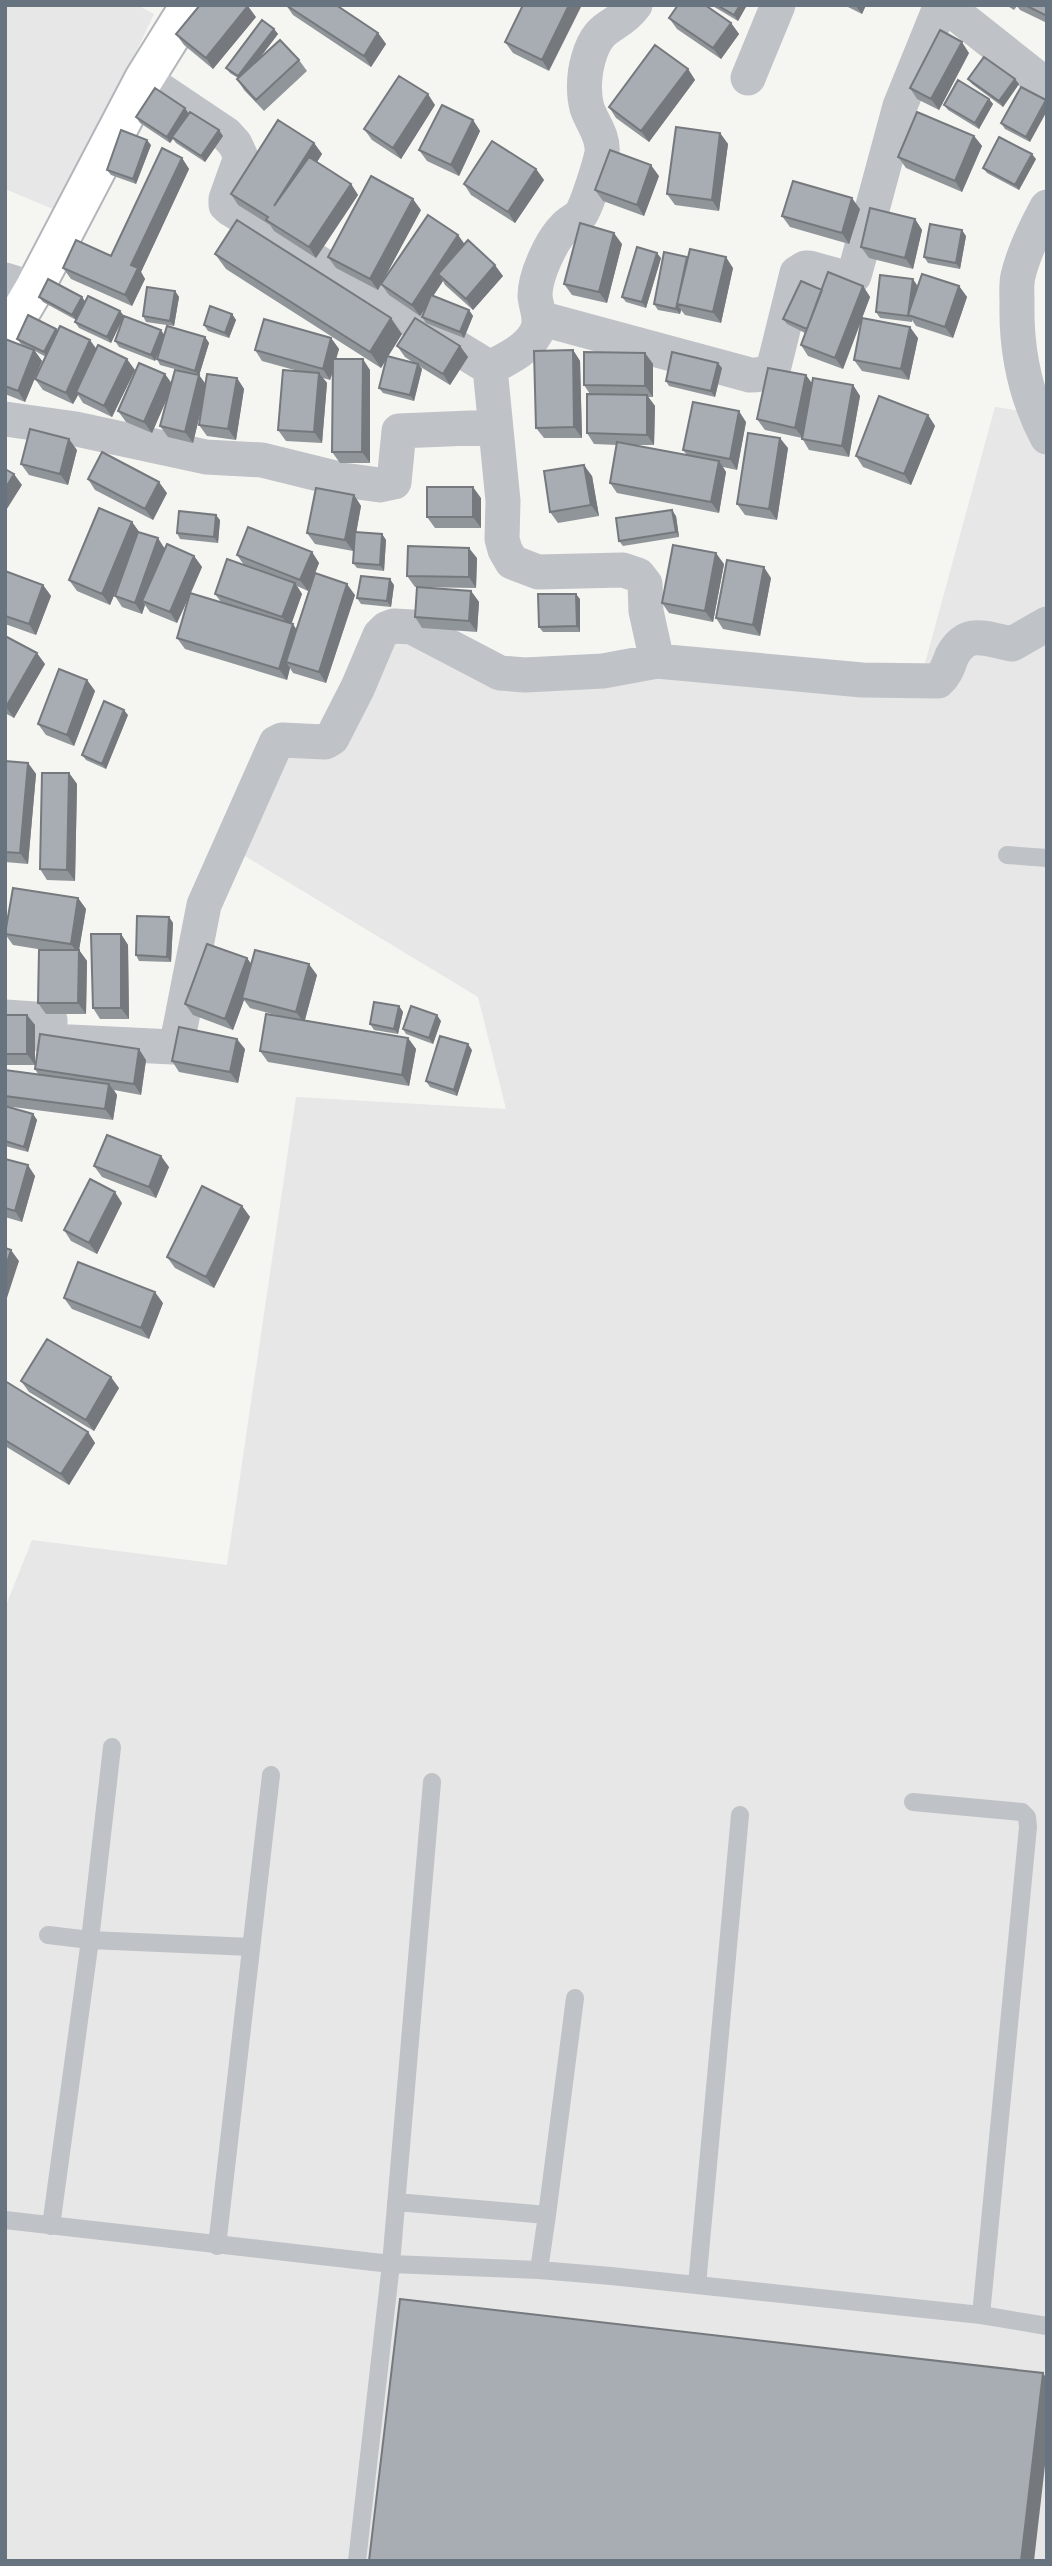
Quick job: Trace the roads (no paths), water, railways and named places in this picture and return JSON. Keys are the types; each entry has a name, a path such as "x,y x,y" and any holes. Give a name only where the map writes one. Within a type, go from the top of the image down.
{"street":[{"path":"5,338 20,284 190,5"},
{"path":"490,368 528,344 537,331 540,318 535,295 550,248 566,225 582,213 601,155 602,141 586,106 584,81 588,60 599,33 614,22 624,19 635,5"},
{"path":"748,78 778,5"},
{"path":"540,318 750,375 761,375 774,366 797,273 809,268 842,277 854,276 900,106 943,5 1047,86"},
{"path":"144,79 226,134 235,144 241,157 226,199 229,208 490,368 503,500 502,539 505,550 513,562 538,572 623,570 638,575 645,584 646,611 657,662"},
{"path":"1047,207 1026,249 1017,279 1016,335 1037,419 1047,437"},
{"path":"5,419 76,429 206,457 262,460 343,480 380,485 394,482 399,431 494,427"},
{"path":"1012,644 1047,624"},
{"path":"5,1017 50,1020 50,1041 173,1046 177,1042 204,905 276,743 282,740 325,742 332,737 358,687 380,635 386,629 404,625 412,627 500,673 525,675 603,671 657,662 862,680 938,681 943,677 962,642 973,636 1047,649"}],"lane":[{"path":"1007,855 1047,858"},
{"path":"51,2226 113,1747"},
{"path":"217,2246 271,1775"},
{"path":"357,2561 391,2264 432,1782"},
{"path":"913,1802 1022,1812 1028,1823 981,2315"},
{"path":"697,2285 740,1815"},
{"path":"48,1935 90,1940 251,1947"},
{"path":"540,2270 575,1998"},
{"path":"396,2202 547,2215"},
{"path":"5,2220 391,2264 540,2270 697,2285 981,2315 1047,2326"}]}
